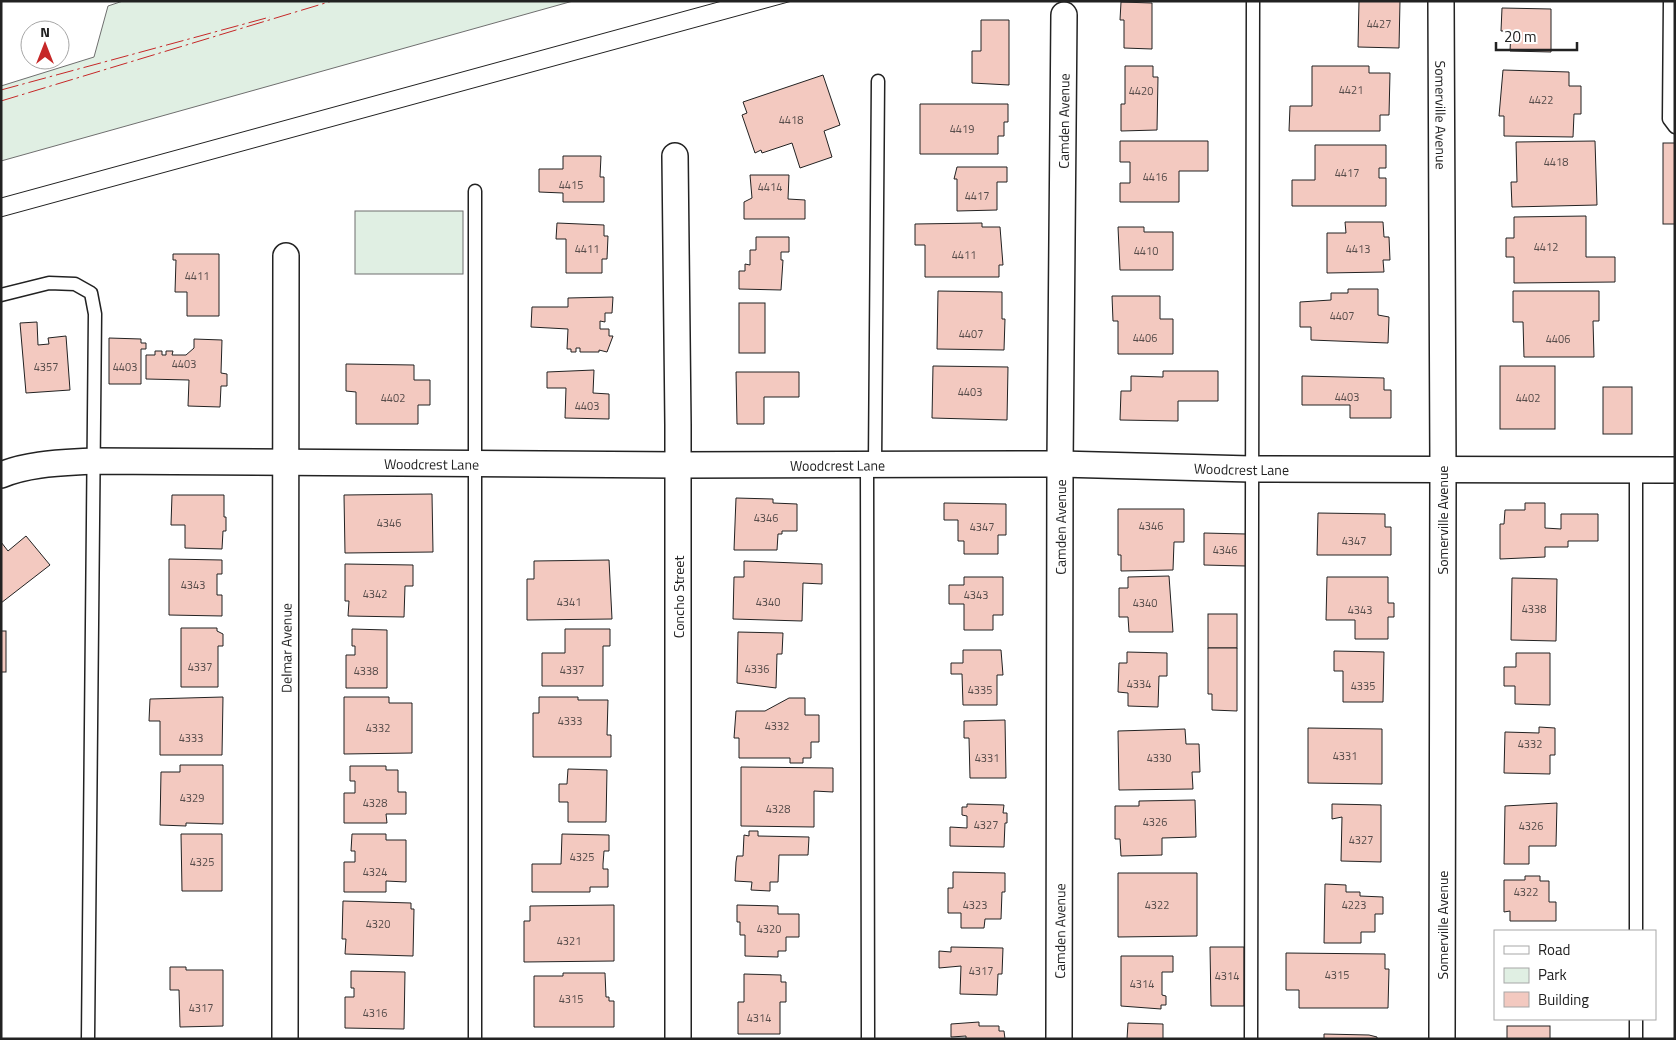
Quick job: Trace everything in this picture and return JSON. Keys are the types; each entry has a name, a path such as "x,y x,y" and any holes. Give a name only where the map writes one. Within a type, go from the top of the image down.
{"street":[{"name":"Somerville Avenue","path":"1440,1 1442,1039"},
{"name":"Camden Avenue","path":"1059,1039 1060,464 1064,15"},
{"name":"Concho Street","path":"675,156 678,465 678,1039"},
{"name":"Delmar Avenue","path":"285,1039 286,256"},
{"name":"Woodcrest Lane","path":"1,475 48,463 93,461 678,465 1060,464 1251,469 1675,470"}],"lane":[{"path":"1250,1039 1253,1"},
{"path":"1670,1 1669,119 1675,127"},
{"path":"868,1039 871,464 878,81"},
{"path":"475,1039 476,190"},
{"path":"1,295 49,283 75,284 91,294 95,314 88,1039"},
{"path":"1636,470 1636,930"},
{"path":"1636,1020 1636,1039"}],"green space":[{"path":"123,1 573,1 1,161 1,86 52,70 70,70 70,64 94,57 108,6"},
{"path":"355,211 463,211 463,274 355,274"}],"building":[{"path":"1359,1 1400,1 1399,48 1358,47"},
{"path":"1121,2 1152,3 1152,49 1124,48 1124,20 1120,20"},
{"path":"1502,8 1551,9 1551,52 1510,51 1511,31 1501,31"},
{"path":"981,20 1009,20 1009,85 972,83 972,51 981,51"},
{"path":"1125,66 1153,66 1153,77 1158,77 1157,130 1121,131 1121,104 1125,104"},
{"path":"1312,66 1369,66 1369,73 1390,73 1389,115 1380,115 1380,131 1289,131 1290,106 1312,106"},
{"path":"1503,70 1569,72 1569,86 1581,86 1581,114 1574,114 1573,137 1504,136 1504,116 1499,116"},
{"path":"823,75 840,125 824,131 832,157 800,168 792,143 762,153 761,150 755,153 742,115 747,113 743,102"},
{"path":"920,104 1008,104 1008,122 1004,122 1004,136 998,136 998,154 920,154"},
{"path":"1120,141 1208,141 1208,171 1179,171 1179,202 1120,202 1120,183 1130,183 1130,162 1120,162"},
{"path":"1595,141 1597,205 1512,207 1511,182 1517,182 1516,142"},
{"path":"1663,143 1675,143 1675,224 1663,224"},
{"path":"1315,145 1386,145 1386,168 1379,168 1379,178 1386,178 1386,206 1292,206 1292,180 1315,180"},
{"path":"563,156 601,156 600,177 604,177 604,202 563,202 563,193 539,192 539,169 563,169"},
{"path":"957,167 1007,167 1007,182 997,182 997,210 957,211 957,179 954,179"},
{"path":"750,175 789,175 788,199 805,200 805,219 744,219 744,202 752,198"},
{"path":"1586,216 1586,257 1615,257 1615,282 1514,283 1514,257 1506,257 1506,238 1514,238 1514,217"},
{"path":"1345,222 1383,222 1384,237 1389,237 1390,260 1383,260 1384,272 1327,273 1327,233 1346,233"},
{"path":"557,223 604,225 604,236 608,236 607,259 602,259 602,273 566,273 566,239 556,239"},
{"path":"982,223 982,227 1000,227 1003,265 999,265 999,277 925,277 925,245 915,245 915,224"},
{"path":"1118,227 1144,227 1144,232 1173,232 1173,270 1120,270"},
{"path":"756,237 789,237 789,252 781,252 781,260 783,260 781,290 739,289 739,271 745,271 745,264 750,265 750,250 756,250"},
{"path":"173,254 219,254 219,316 187,316 187,292 175,292 176,260 173,260"},
{"path":"1348,289 1378,289 1378,315 1389,317 1388,343 1311,340 1311,327 1300,327 1300,302 1331,300 1331,293 1348,293"},
{"path":"938,291 1002,292 1002,319 1005,319 1004,350 937,349"},
{"path":"1513,291 1599,291 1599,321 1593,321 1594,357 1524,357 1523,322 1513,322"},
{"path":"1112,296 1160,296 1160,319 1173,319 1173,354 1118,354 1118,321 1113,321"},
{"path":"613,297 612,313 605,313 605,322 600,321 600,329 609,329 609,336 613,336 607,352 599,350 599,352 580,352 580,348 576,348 576,352 571,352 571,349 567,349 568,329 531,327 532,307 568,307 568,298"},
{"path":"739,303 765,303 765,353 739,353"},
{"path":"37,322 38,345 49,344 48,338 66,336 70,390 26,393 20,323"},
{"path":"109,338 141,339 141,343 146,343 146,349 141,349 141,384 109,384"},
{"path":"194,339 222,340 221,373 227,374 227,386 221,386 220,407 188,406 189,380 146,379 146,355 155,355 155,351 162,351 162,355 166,355 166,351 173,351 172,355 186,355 194,348"},
{"path":"346,364 414,365 414,380 430,380 430,405 418,405 418,424 356,424 356,392 346,391"},
{"path":"933,366 1008,367 1007,420 932,418"},
{"path":"1500,366 1555,366 1555,429 1500,429"},
{"path":"594,370 593,393 609,394 609,419 565,418 566,388 547,388 547,372"},
{"path":"1163,371 1218,371 1218,401 1178,401 1178,421 1120,420 1121,391 1131,391 1131,376 1163,377"},
{"path":"736,372 799,372 799,397 764,397 764,424 737,424"},
{"path":"1302,376 1384,378 1384,390 1391,390 1391,418 1350,418 1350,405 1302,405"},
{"path":"1603,387 1632,387 1632,434 1603,434"},
{"path":"432,494 433,552 345,553 344,495"},
{"path":"172,495 224,495 226,531 223,531 222,549 185,548 185,525 171,525"},
{"path":"736,498 773,499 773,503 797,504 797,531 782,531 782,534 778,534 777,550 734,550"},
{"path":"944,503 1006,504 1006,535 998,535 998,554 964,554 964,541 958,541 958,520 944,520"},
{"path":"1525,503 1545,503 1545,528 1561,529 1561,514 1598,514 1598,541 1568,541 1568,547 1545,547 1545,557 1500,559 1500,524 1504,524 1505,510 1525,510"},
{"path":"1118,509 1184,509 1184,542 1174,542 1173,570 1121,571 1121,555 1118,555"},
{"path":"1318,513 1385,514 1385,527 1391,527 1391,555 1317,555"},
{"path":"1204,533 1246,534 1246,566 1204,565"},
{"path":"26,536 50,565 1,603 1,542 8,551"},
{"path":"169,559 222,560 222,574 217,574 217,595 222,595 222,616 169,615"},
{"path":"609,560 612,619 527,620 527,579 534,579 534,561"},
{"path":"744,561 822,564 822,584 803,583 802,621 733,619 734,577 744,577"},
{"path":"345,564 413,565 413,586 405,586 404,617 348,616 349,601 345,601"},
{"path":"1169,576 1173,632 1129,632 1128,617 1119,617 1119,588 1128,588 1128,577"},
{"path":"964,577 1003,577 1003,615 993,615 993,630 964,630 964,604 949,604 949,585 964,585"},
{"path":"1327,577 1388,577 1388,603 1394,603 1394,617 1388,617 1388,639 1355,639 1355,620 1326,620"},
{"path":"1512,578 1557,579 1556,641 1511,640"},
{"path":"1208,614 1237,614 1237,648 1208,648"},
{"path":"181,628 217,628 217,631 223,634 223,646 218,646 218,687 181,687"},
{"path":"352,629 387,630 387,688 346,688 346,655 355,655 355,646 352,646"},
{"path":"565,629 610,629 610,646 603,646 603,686 542,686 542,653 565,653"},
{"path":"1,631 6,631 6,672 1,672"},
{"path":"738,632 783,633 782,654 777,654 776,688 737,683"},
{"path":"1208,648 1237,648 1237,711 1212,710 1212,694 1208,694"},
{"path":"963,650 1001,650 1003,675 997,675 997,705 963,705 962,674 951,674 951,663 963,663"},
{"path":"1334,651 1384,652 1383,702 1343,702 1343,671 1334,671"},
{"path":"1127,652 1167,653 1167,676 1159,676 1158,707 1128,706 1128,693 1118,692 1119,663 1127,663"},
{"path":"1516,653 1550,653 1550,705 1515,704 1515,686 1504,686 1504,667 1516,667"},
{"path":"223,697 222,755 160,755 160,721 149,721 150,699"},
{"path":"344,697 389,697 389,703 412,703 412,753 344,754"},
{"path":"539,697 578,697 578,700 608,700 607,735 611,735 611,757 533,757 533,713 539,713"},
{"path":"789,698 805,698 805,715 819,715 819,742 811,742 811,758 803,758 803,763 790,763 790,758 739,758 739,738 734,738 736,711 765,711"},
{"path":"1005,720 1006,778 970,778 969,738 964,738 964,721"},
{"path":"1539,727 1555,728 1555,755 1550,755 1550,774 1504,773 1505,732 1539,733"},
{"path":"1308,728 1382,729 1382,784 1308,783"},
{"path":"1185,729 1186,744 1199,744 1200,772 1192,772 1193,789 1119,790 1118,731"},
{"path":"180,765 223,765 223,824 186,823 186,826 160,825 161,772 180,772"},
{"path":"350,766 386,766 386,770 398,770 398,792 406,792 406,814 386,814 387,823 344,823 344,793 355,793 355,781 350,781"},
{"path":"741,767 833,768 833,792 814,791 814,827 741,826"},
{"path":"568,769 607,770 606,822 568,822 568,802 559,802 559,784 567,784"},
{"path":"1195,800 1196,837 1162,838 1162,855 1121,856 1120,839 1115,839 1115,806 1139,806 1139,801"},
{"path":"1557,803 1556,846 1529,846 1529,864 1504,864 1505,806"},
{"path":"967,804 1004,805 1003,813 1007,813 1007,823 1005,823 1004,847 950,846 950,827 967,828 967,816 962,815 962,807 967,807"},
{"path":"1332,804 1381,805 1381,862 1341,861 1342,817 1332,819"},
{"path":"749,831 758,831 758,836 809,837 808,855 779,855 778,882 770,882 770,891 751,890 752,882 735,881 737,856 743,856 744,835 749,836"},
{"path":"181,834 222,834 222,891 182,891"},
{"path":"352,834 386,834 386,840 406,840 406,882 386,881 386,892 344,892 344,862 355,862 355,851 351,851"},
{"path":"562,834 609,835 609,851 604,851 603,864 603,869 608,869 608,887 590,887 590,892 532,892 532,864 561,864"},
{"path":"953,872 1005,873 1005,892 1002,892 1001,919 985,919 984,928 961,928 961,913 948,913 948,888 953,888"},
{"path":"1118,873 1197,873 1197,936 1118,937"},
{"path":"1525,876 1540,876 1540,881 1549,881 1549,902 1556,902 1556,921 1510,921 1510,911 1504,912 1504,880 1525,880"},
{"path":"1325,884 1346,885 1346,892 1360,892 1360,896 1383,897 1383,914 1375,914 1375,932 1361,932 1361,943 1324,943"},
{"path":"343,901 411,903 411,909 414,909 413,956 345,954 346,939 342,939"},
{"path":"614,905 614,961 524,962 524,921 530,921 530,906"},
{"path":"737,905 778,906 778,914 799,914 799,937 786,937 786,951 778,951 778,957 745,956 745,935 740,935 740,922 737,922"},
{"path":"951,947 1003,948 1002,974 998,974 997,995 960,994 961,966 939,968 939,951 951,952"},
{"path":"1210,947 1244,947 1244,1006 1211,1006"},
{"path":"1286,953 1385,954 1385,969 1389,969 1388,1008 1299,1008 1299,990 1286,990"},
{"path":"1121,956 1173,956 1173,972 1162,972 1162,995 1166,996 1166,1005 1161,1005 1161,1009 1121,1006"},
{"path":"170,967 186,967 186,970 223,970 223,1026 180,1027 179,990 170,990"},
{"path":"351,971 405,972 404,1029 345,1028 345,997 354,997 354,988 351,988"},
{"path":"563,973 605,973 606,997 609,997 609,1001 614,1001 614,1027 534,1027 534,976 563,976"},
{"path":"744,974 781,975 781,982 786,982 786,1002 780,1002 780,1034 738,1034 738,1002 744,1002"},
{"path":"979,1022 979,1026 999,1026 999,1031 1004,1031 1005,1039 966,1039 966,1036 951,1037 951,1024"},
{"path":"1128,1023 1163,1024 1163,1039 1127,1039"},
{"path":"1507,1026 1550,1026 1550,1039 1507,1039"},
{"path":"1324,1034 1369,1035 1377,1037 1377,1039 1324,1039"}],"tram line":[{"path":"1,198 722,1"},
{"path":"1,217 792,1"}],"power":[{"path":"1,101 332,1"},
{"path":"1,90 270,17"}]}
